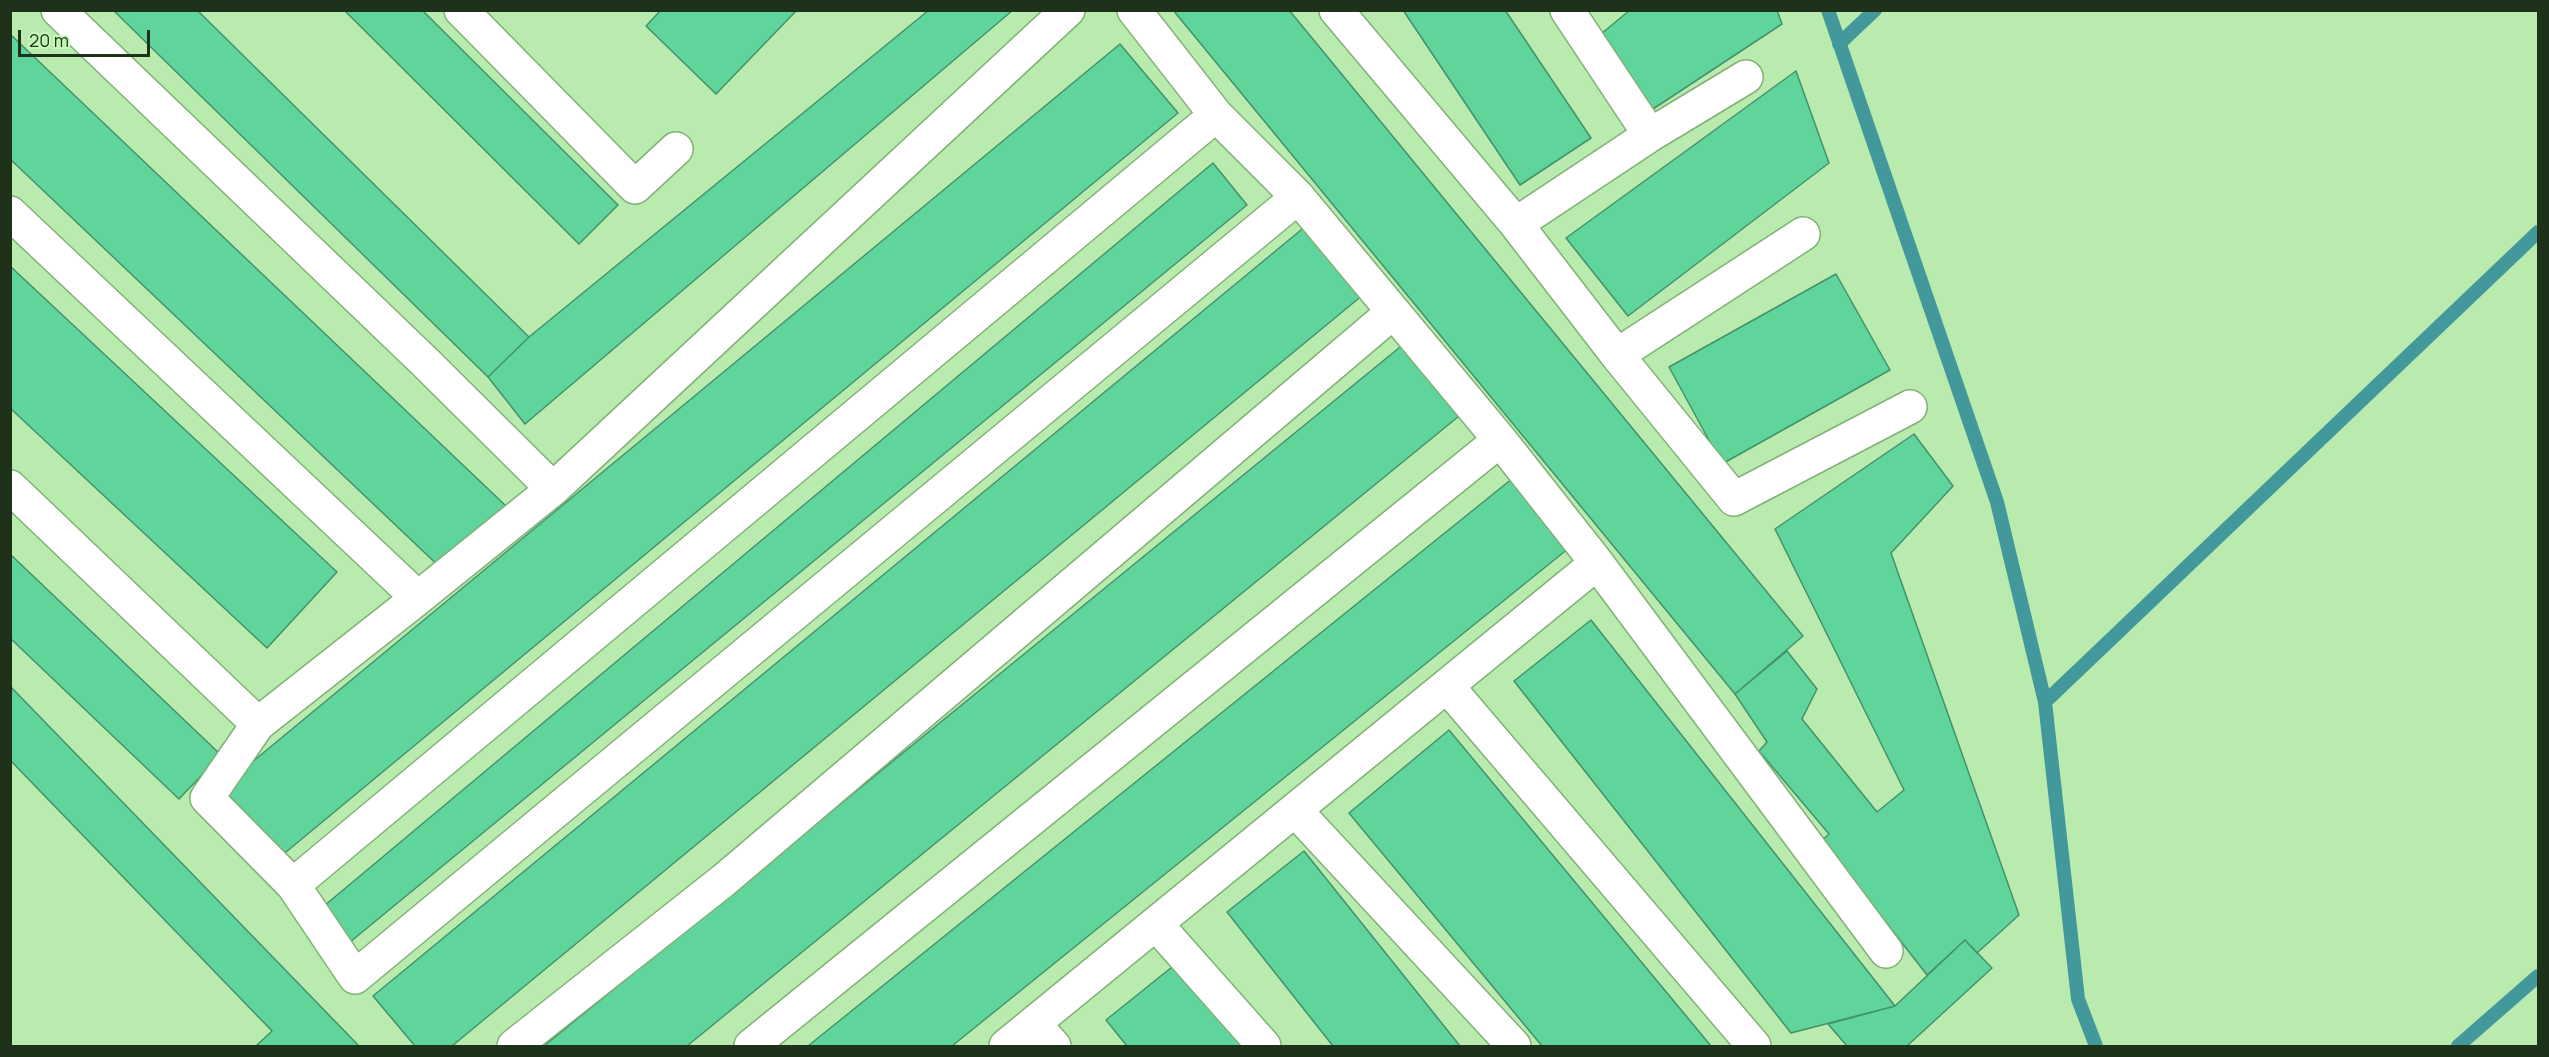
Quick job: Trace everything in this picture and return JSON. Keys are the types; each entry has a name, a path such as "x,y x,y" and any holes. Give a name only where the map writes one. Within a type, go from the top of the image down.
{"lane":[{"path":"58,10 426,363 553,489"},
{"path":"461,10 636,187 676,149"},
{"path":"1068,10 553,489 258,724 207,798 293,885 355,977 1298,197"},
{"path":"1134,10 1216,115 1298,197 1392,313 1500,440 1597,563 1886,951"},
{"path":"1336,10 1516,224 1617,355 1734,499 1910,407"},
{"path":"1567,11 1650,135"},
{"path":"1516,224 1650,135 1746,77"},
{"path":"293,885 1216,115"},
{"path":"10,213 418,598"},
{"path":"1617,355 1803,234"},
{"path":"514,1047 724,880 1392,313"},
{"path":"751,1047 1500,440"},
{"path":"10,488 258,724"},
{"path":"1006,1047 1044,1035 1156,924 1597,563"},
{"path":"1447,686 1754,1047"},
{"path":"1295,810 1514,1047"},
{"path":"1156,924 1264,1047"}],"building":[{"path":"113,10 197,10 529,337 488,377"},
{"path":"344,10 422,10 618,205 579,244"},
{"path":"661,10 797,10 716,94 646,26"},
{"path":"929,10 1013,10 525,424 488,377 529,337"},
{"path":"1173,10 1289,10 1803,636 1735,694"},
{"path":"1403,10 1505,10 1591,138 1520,185"},
{"path":"1630,10 1777,10 1782,24 1650,111 1601,34"},
{"path":"10,34 506,506 445,572 10,159"},
{"path":"1120,44 1178,113 280,857 222,787"},
{"path":"1796,71 1829,163 1628,316 1566,238"},
{"path":"1213,163 1247,205 344,947 318,911"},
{"path":"1307,225 1364,294 452,1046 415,1046 373,996"},
{"path":"10,266 337,572 267,648 10,408"},
{"path":"1836,274 1890,370 1722,464 1669,367"},
{"path":"1405,343 1464,412 687,1046 544,1046"},
{"path":"1914,434 1953,486 1891,553 2019,915 1977,953 1965,940 1927,975 1822,840 1829,834 1759,751 1767,742 1735,694 1787,651 1817,689 1802,719 1877,812 1904,790 1775,529"},
{"path":"1513,478 1569,548 952,1046 808,1046"},
{"path":"10,554 221,755 179,799 10,638"},
{"path":"1591,620 1895,1006 1791,1033 1514,681"},
{"path":"10,686 359,1046 256,1046 272,1031 10,760"},
{"path":"1449,730 1711,1046 1542,1046 1349,813"},
{"path":"1304,851 1460,1046 1333,1046 1227,912"},
{"path":"1965,940 1992,968 1907,1046 1847,1046 1828,1024 1895,1006"},
{"path":"1177,963 1244,1046 1127,1046 1106,1020"}],"waterway":[{"path":"1828,10 1997,502 2045,702 2078,999 2096,1046"},
{"path":"1839,44 1875,10"},
{"path":"2045,702 2538,232"},
{"path":"2458,1046 2538,976"}]}
